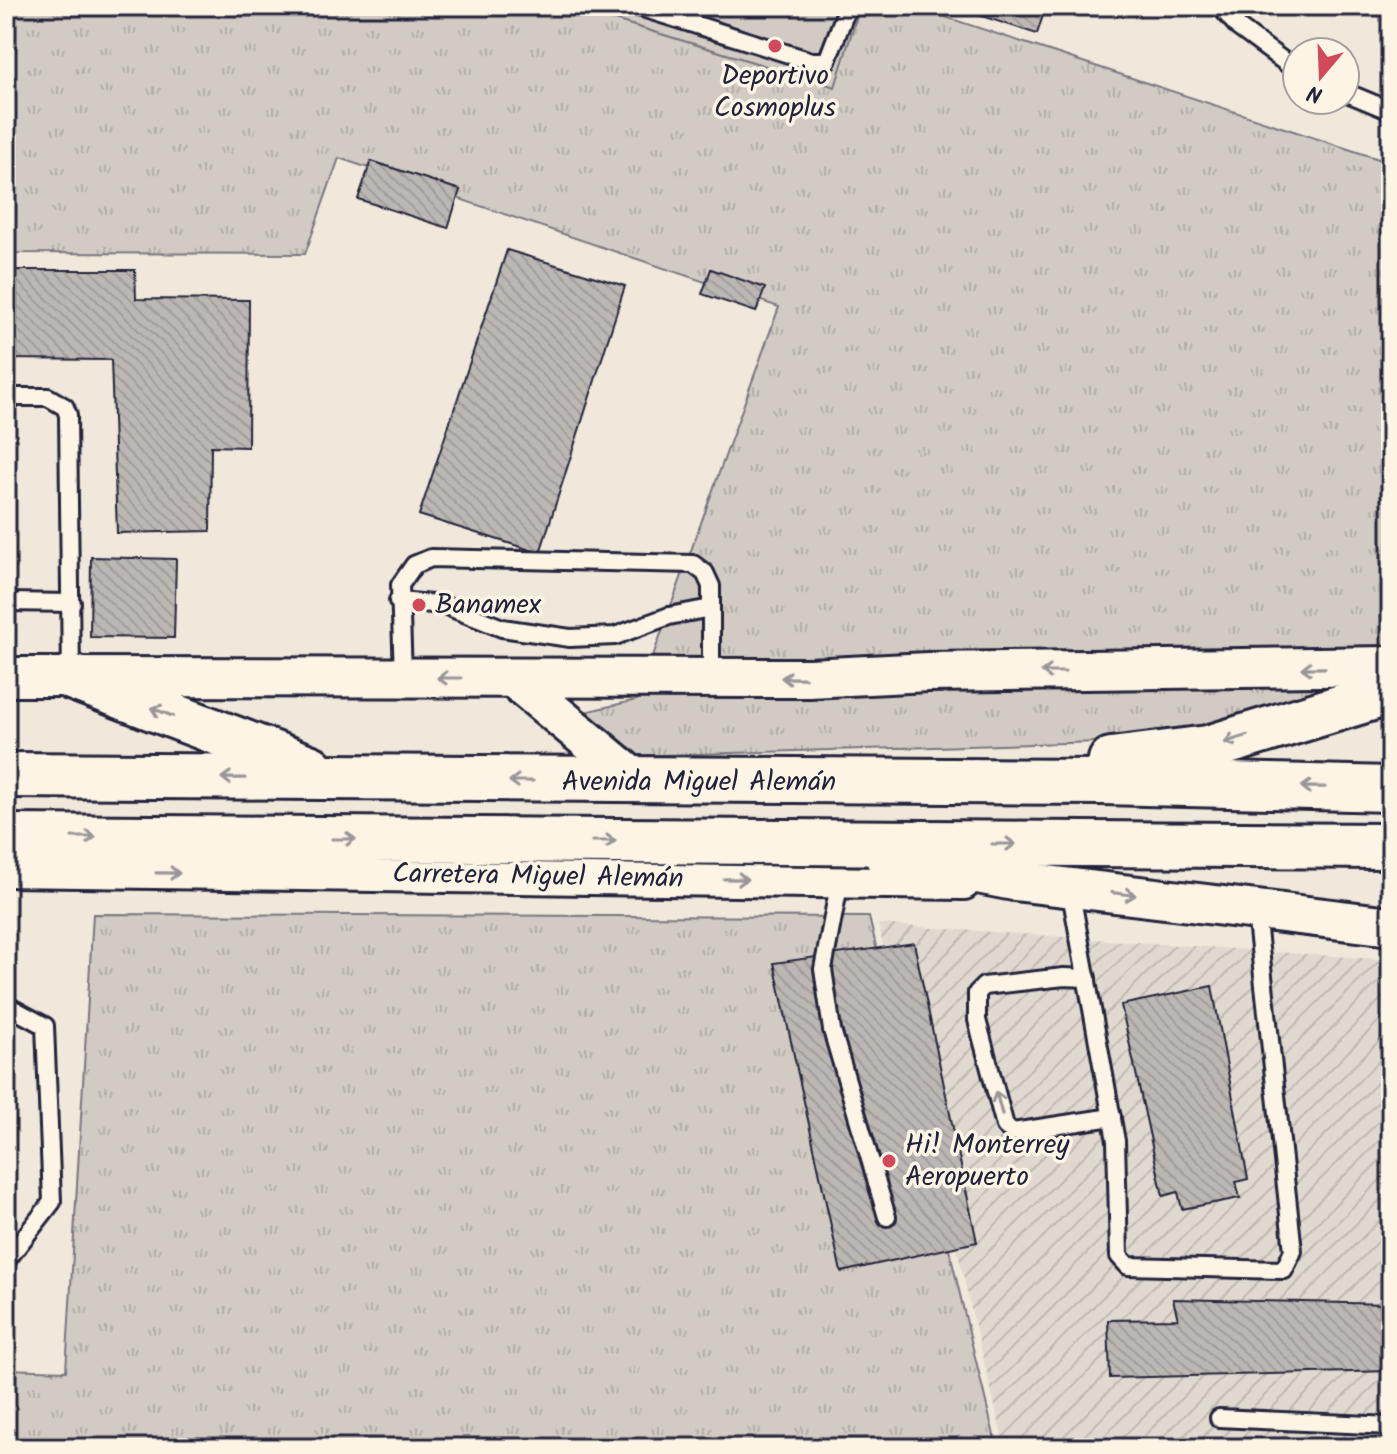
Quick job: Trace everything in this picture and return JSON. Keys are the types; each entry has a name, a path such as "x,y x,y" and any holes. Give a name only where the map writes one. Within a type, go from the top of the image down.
{"highway":[{"path":"71,677 340,779"},
{"path":"771,782 990,765 1097,762 1208,748 1357,699 1391,692"},
{"name":"Avenida Miguel Alemán","path":"6,775 638,782 1102,782 1391,789"},
{"path":"6,837 1391,846"}],"street":[{"path":"6,677 711,677 1391,666"},
{"path":"513,678 638,782"},
{"path":"798,843 1070,888 1391,926"},
{"name":"Carretera Miguel Alemán","path":"6,871 840,880 1070,888"}],"lane":[{"path":"636,6 811,61 827,61 848,6"},
{"path":"1220,6 1239,28 1281,59"},
{"path":"1361,99 1391,111"},
{"path":"6,397 48,397 58,400 68,415 71,677"},
{"path":"404,678 398,601 405,573 414,565 431,558 693,564 705,573 711,586 711,677"},
{"path":"398,601 444,605 502,628 570,638 615,636 669,616 711,608"},
{"path":"6,602 72,603"},
{"path":"840,880 823,969 832,1030 887,1217"},
{"path":"1070,888 1116,1141 1119,1256 1128,1266 1284,1270 1293,1251 1256,912"},
{"path":"1087,978 1064,977 984,986 977,993 977,1020 1005,1126 1013,1132 1112,1117"},
{"path":"6,1005 45,1026 52,1202 6,1261"},
{"path":"1219,1418 1391,1426"}],"shaded area":[{"path":"878,924 1391,960 1391,1448 1005,1448"}],"green space":[{"path":"6,6 569,6 834,86 860,6 912,6 1391,163 1391,673 1202,739 627,756 580,713 637,700 779,307 339,158 305,254 6,253"},
{"name":"Deportivo Cosmoplus","path":"569,6 860,6 835,87"},
{"path":"93,914 869,917 997,1448 6,1448 6,1369 66,1371"}],"building":[{"path":"951,6 1046,6 1037,34"},
{"path":"371,161 460,190 448,228 358,199"},
{"path":"507,250 625,286 540,553 419,515"},
{"path":"711,269 765,288 756,312 702,294"},
{"path":"6,270 135,270 136,299 249,300 248,447 211,446 210,531 117,533 111,360 6,359"},
{"path":"91,557 176,559 174,638 90,637"},
{"name":"Hi! Monterrey Aeropuerto","path":"914,943 977,1242 841,1272 774,963"},
{"path":"1212,986 1248,1179 1236,1182 1240,1198 1182,1209 1178,1192 1163,1196 1121,1005"},
{"path":"1173,1299 1388,1304 1391,1371 1110,1378 1108,1320 1178,1319"}],"place":[{"name":"Deportivo Cosmoplus","path":"775,46"},
{"name":"Banamex","path":"419,605"},
{"name":"Hi! Monterrey Aeropuerto","path":"889,1161"}]}
